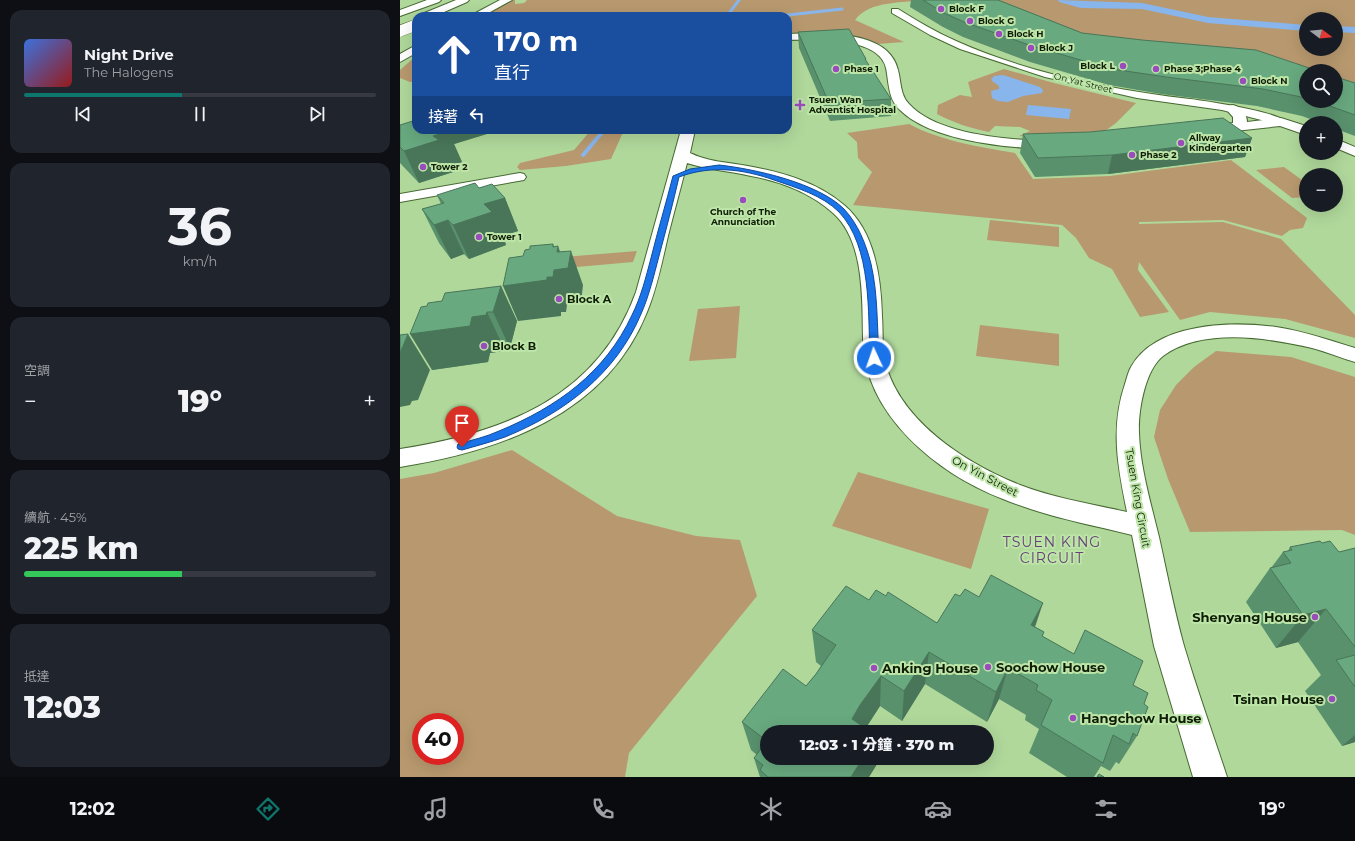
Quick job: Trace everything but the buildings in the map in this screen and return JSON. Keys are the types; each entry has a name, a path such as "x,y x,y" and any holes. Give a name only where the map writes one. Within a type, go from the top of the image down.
{"main road":[{"path":"483,12 506,0"},
{"path":"400,13 434,1"},
{"path":"448,12 453,11 468,1"},
{"path":"444,12 468,1"},
{"path":"400,25 412,21"},
{"path":"400,31 412,26"},
{"path":"792,37 845,39 867,45 883,52 890,63 897,97 908,110 917,117 931,124 958,133 990,140 1062,146"},
{"path":"400,60 412,51"},
{"path":"1233,109 1242,121 1238,127"},
{"path":"1192,132 1281,122 1299,128"},
{"path":"400,458 455,448 501,434 560,405 590,381 624,340 637,314 648,282 687,134"},
{"path":"1343,146 1355,152"},
{"path":"679,166 690,160 719,167"},
{"path":"679,166 698,169 719,167"},
{"name":"On Yin Street","path":"719,167 739,169 767,175 806,189 824,198 841,210 851,222 862,245 867,264 871,296 874,358 886,389 905,422 928,442 961,466 1010,491 1045,502 1142,527"},
{"name":"Tsuen King Circuit","path":"1210,777 1169,646 1133,481 1127,433 1131,399 1141,368 1156,352 1176,339 1206,333 1242,331 1276,334 1296,338 1355,355"}],"street":[{"name":"On Yat Street","path":"894,11 938,35 973,51 1030,69 1127,94 1233,109 1281,122"},
{"path":"400,198 520,177"}],"shaded area":[{"path":"513,0 515,0 515,4 524,3 527,0 927,0 898,2 878,6 861,14 855,20 904,42 878,44 842,35 792,33 792,12 490,12"},
{"path":"973,0 1355,0 1355,109 1343,104 1343,64 1299,64 1299,71 1153,62"},
{"path":"412,60 412,82 400,78 400,70"},
{"path":"1004,69 1136,103 1116,123 1101,134 1040,138 1019,136 1030,131 1020,127 995,126 989,132 962,125 937,114 938,105 960,95 972,97 968,82"},
{"path":"909,124 947,139 975,146 1015,153 1033,179 1110,176 1231,160 1307,218 1303,228 1290,230 1282,236 1223,220 1139,222 1139,224 1223,222 1281,239 1355,315 1355,338 1285,319 1210,312 1180,320 1139,262 1138,270 1169,312 1140,317 1112,269 1089,258 1076,238 1062,225 853,205 872,172 858,158 857,142 847,133"},
{"path":"588,134 622,134 611,159 566,166 520,170 517,167 520,163 574,150"},
{"path":"1284,167 1299,178 1299,198 1292,198 1256,170"},
{"path":"990,220 1059,227 1059,247 987,240"},
{"path":"637,251 633,262 532,271 539,259"},
{"path":"740,306 736,358 689,361 698,309"},
{"path":"980,325 1059,334 1059,366 976,356"},
{"path":"1216,351 1291,357 1355,377 1355,535 1342,530 1190,532 1168,479 1154,437 1160,410 1176,385 1194,367"},
{"path":"512,450 617,516 696,536 740,540 757,596 629,753 625,777 400,777 400,479 434,473"},
{"path":"858,472 989,509 971,569 832,526"}],"water":[{"path":"1003,75 1040,87 1043,90 1042,93 1023,96 1008,102 998,101 992,98 991,91 999,89 999,86 991,80 994,76"},
{"path":"1028,105 1071,109 1069,119 1026,115"}],"waterway":[{"path":"730,12 739,0"},
{"path":"1063,0 1081,5 1142,6 1208,20 1299,27"},
{"path":"792,15 842,9"},
{"path":"1343,29 1355,30"},
{"path":"583,155 601,134"}],"place":[{"name":"Block F","path":"941,9"},
{"name":"Block G","path":"970,21"},
{"name":"Block H","path":"999,34"},
{"name":"Block J","path":"1031,48"},
{"name":"Block L","path":"1123,66"},
{"name":"Phase 1","path":"836,69"},
{"name":"Phase 3;Phase 4","path":"1156,69"},
{"name":"Block N","path":"1243,81"},
{"name":"Tsuen Wan Adventist Hospital","path":"800,105"},
{"name":"Allway Kindergarten","path":"1181,143"},
{"name":"Phase 2","path":"1132,155"},
{"name":"Tower 2","path":"423,167"},
{"name":"Church of The Annunciation","path":"743,200"},
{"name":"Tower 1","path":"479,237"},
{"name":"Block A","path":"559,299"},
{"name":"Block B","path":"484,346"},
{"name":"Shenyang House","path":"1315,617"},
{"name":"Soochow House","path":"988,667"},
{"name":"Anking House","path":"874,668"},
{"name":"Tsinan House","path":"1332,699"},
{"name":"Hangchow House","path":"1073,718"}],"district":[{"name":"TSUEN KING CIRCUIT","path":"1052,550"}],"route":[{"path":"462,447 522,426 541,416 575,394 603,367 624,340 643,299 677,176 698,169 719,167 739,169 767,175 806,189 824,198 841,210 851,222 862,245 867,264 871,296 874,358"}]}
